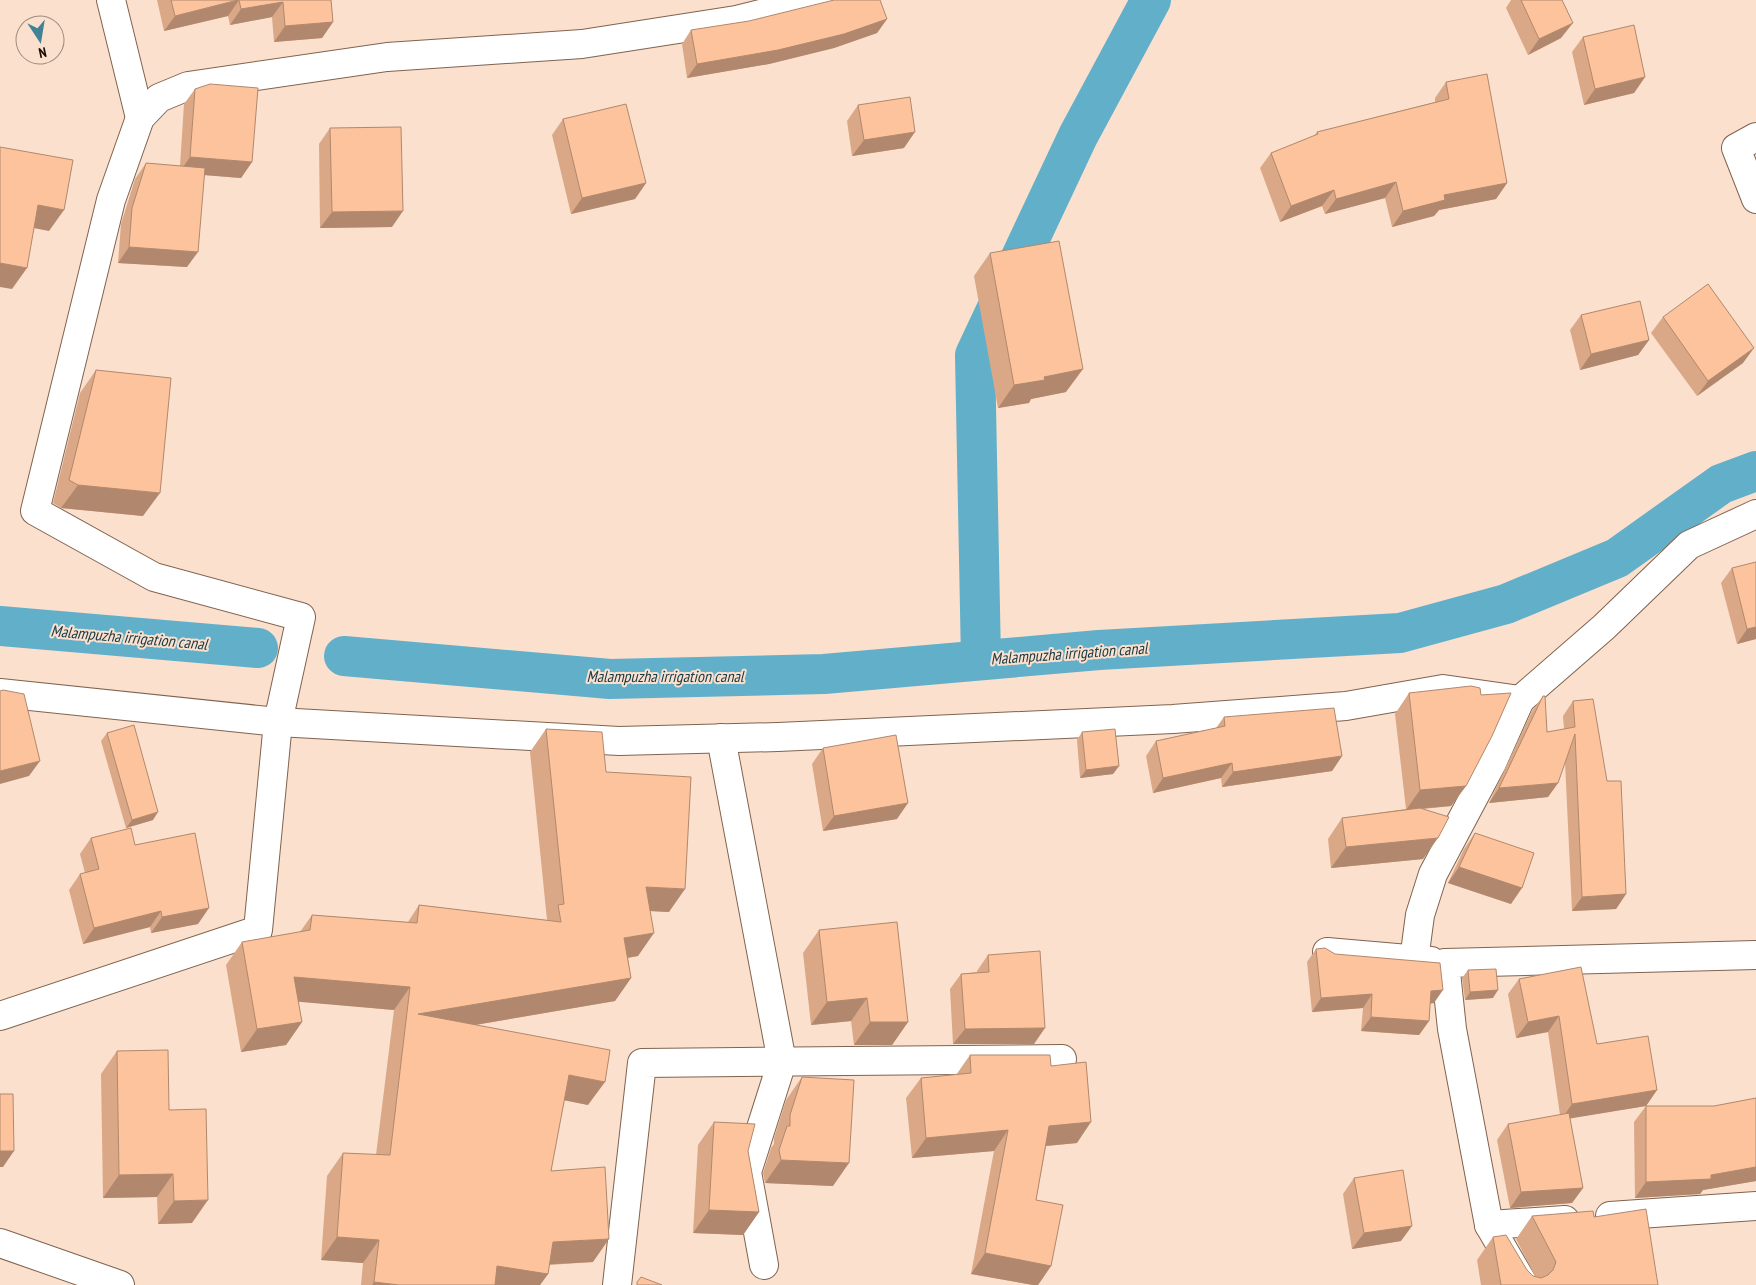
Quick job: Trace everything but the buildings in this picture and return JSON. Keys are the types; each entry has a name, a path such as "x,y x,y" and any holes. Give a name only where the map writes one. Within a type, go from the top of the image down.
{"street":[{"path":"111,0 140,118"},
{"path":"0,1016 258,930 278,722 301,617 154,577 35,511 112,200 140,118 159,98 188,86 387,57 582,44 736,20 818,0"},
{"path":"1756,137 1736,148 1756,198"},
{"path":"1414,960 1420,915 1433,874 1492,762 1520,700 1604,627 1689,545 1756,514"},
{"path":"0,693 278,722 619,741 953,730 1173,719 1346,706 1443,689 1520,700"},
{"path":"722,738 782,1062 747,1172 764,1265"},
{"path":"1327,952 1445,963 1756,955"},
{"path":"1445,963 1452,1029 1489,1225 1524,1285"},
{"path":"617,1285 642,1063 1062,1059"},
{"path":"1489,1225 1756,1206"},
{"path":"0,1243 120,1285"}],"waterway":[{"path":"981,660 975,355 1078,136 1151,0"},
{"name":"Malampuzha irrigation canal","path":"344,656 610,679 824,674 1099,650 1400,633 1506,604 1617,558 1721,484 1756,471"},
{"name":"Malampuzha irrigation canal","path":"0,626 258,648"}]}
